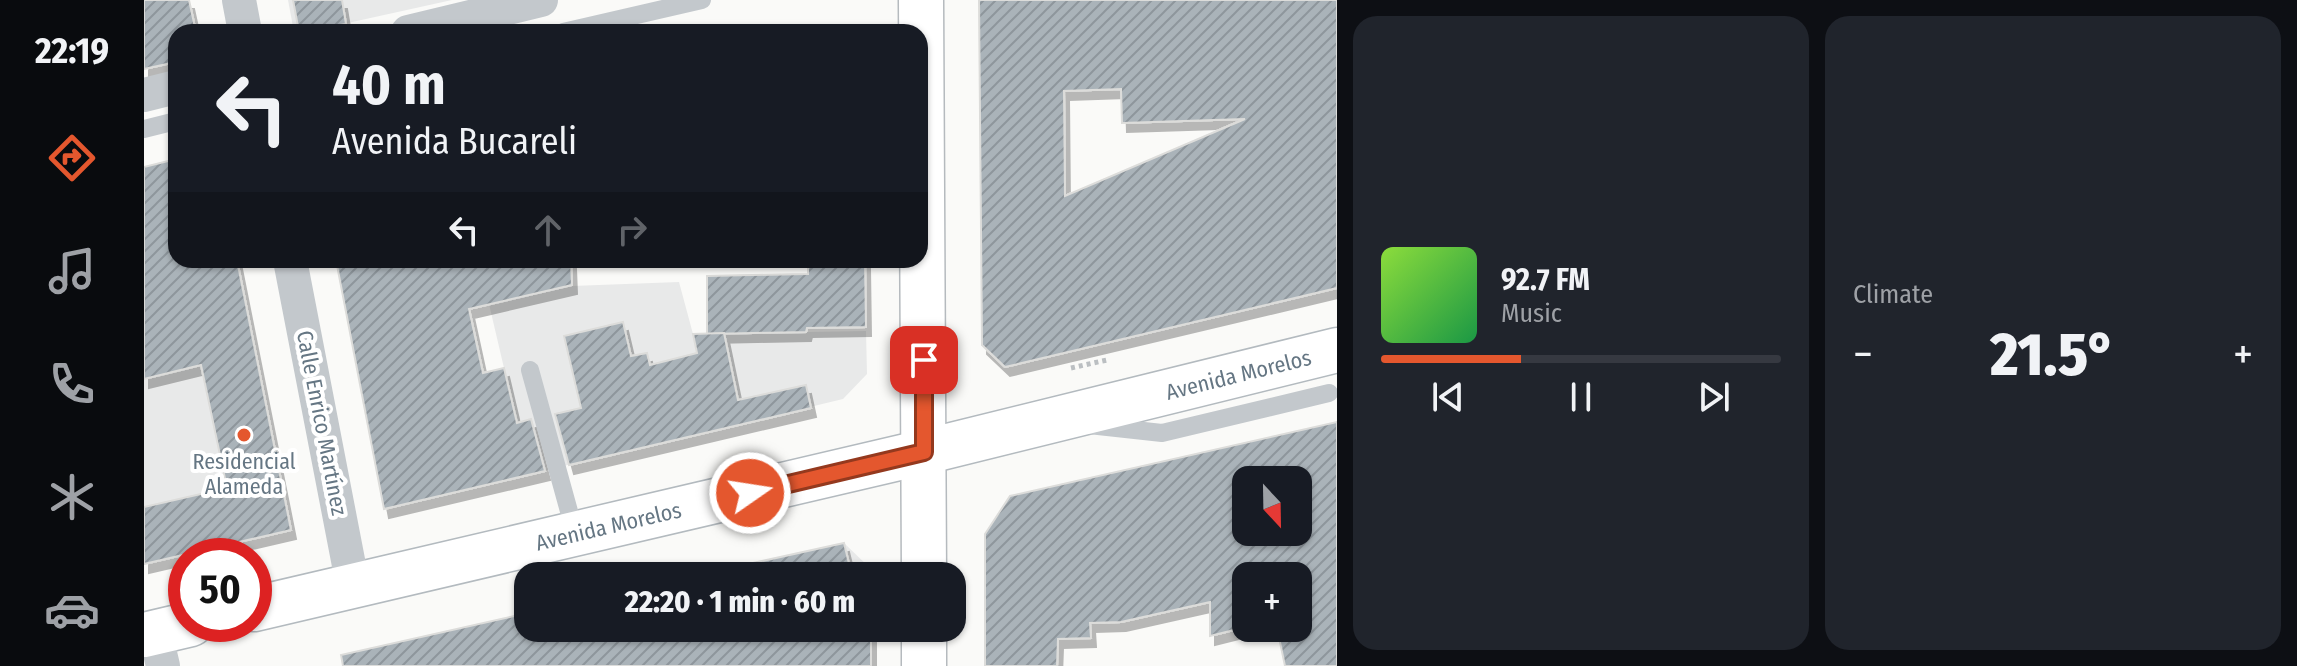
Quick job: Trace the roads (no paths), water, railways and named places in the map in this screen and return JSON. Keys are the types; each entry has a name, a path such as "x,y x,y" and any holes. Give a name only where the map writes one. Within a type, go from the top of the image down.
{"main road":[{"path":"921,0 921,24"},
{"path":"922,268 924,562"},
{"name":"Avenida Morelos","path":"272,605 924,452 1337,350"},
{"path":"924,642 924,666"}],"street":[{"path":"239,0 244,24"},
{"path":"441,24 541,0"},
{"path":"144,95 168,89"},
{"name":"Calle Enrico Martínez","path":"292,268 353,586"}],"lane":[{"path":"598,24 702,0"},
{"path":"144,129 168,123"},
{"path":"530,370 575,533"},
{"path":"1050,421 1162,433 1329,393"}],"place":[{"name":"Residencial Alameda","path":"244,435"}]}
